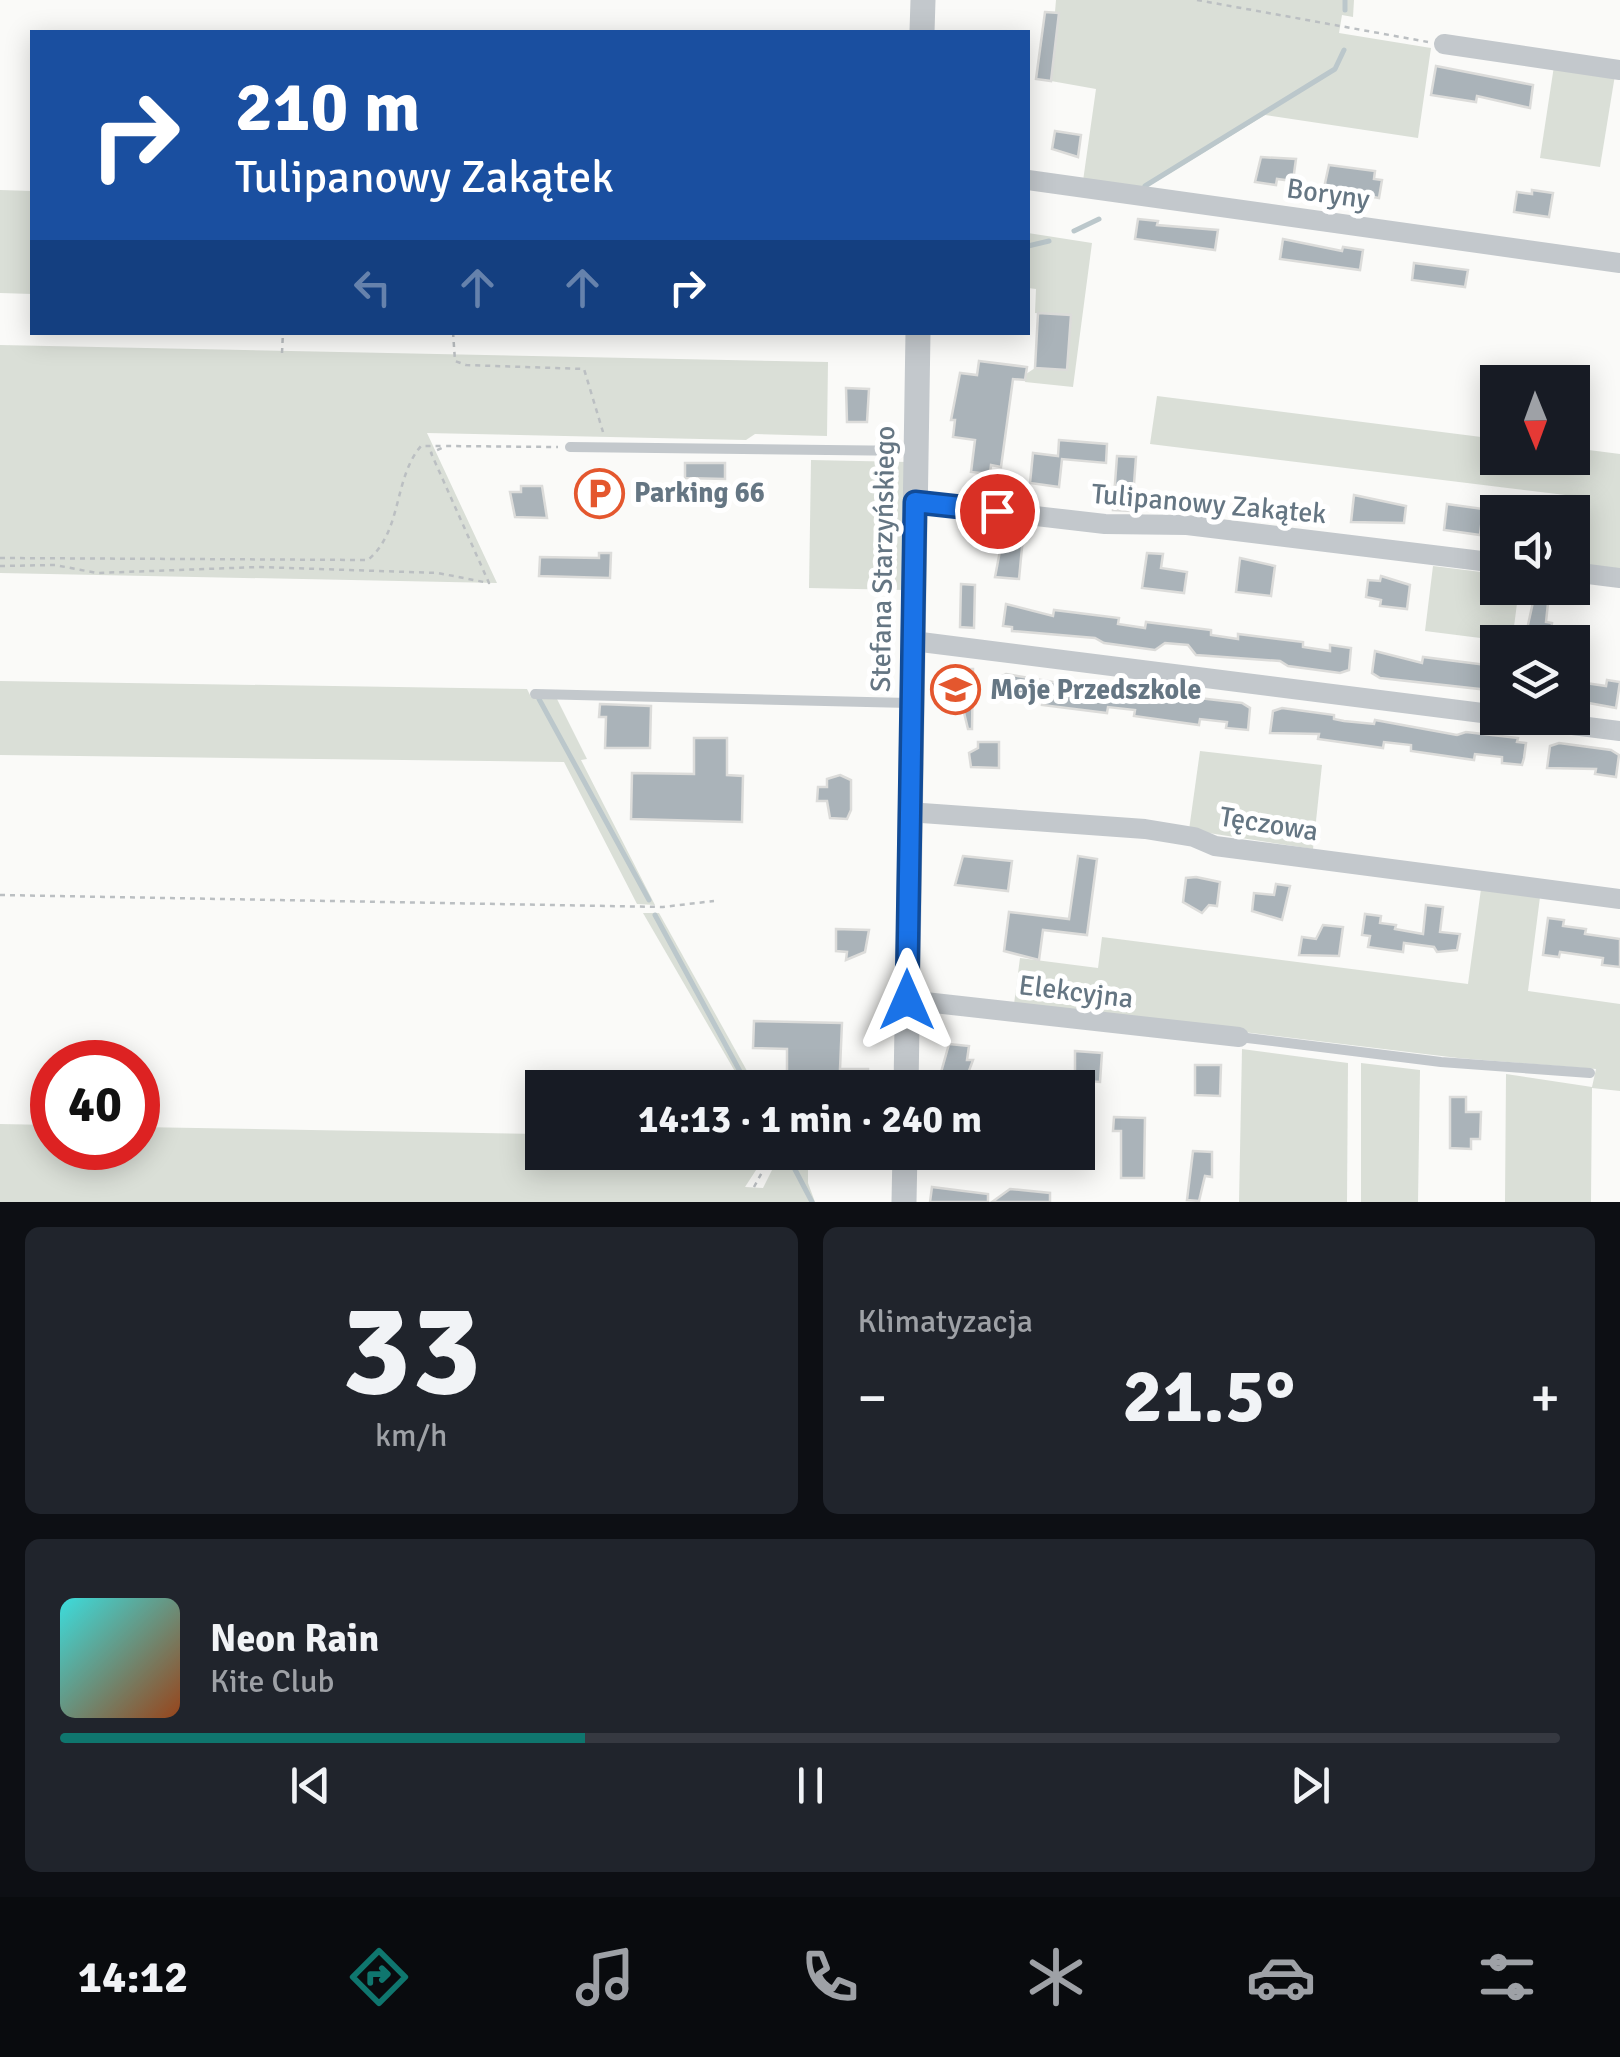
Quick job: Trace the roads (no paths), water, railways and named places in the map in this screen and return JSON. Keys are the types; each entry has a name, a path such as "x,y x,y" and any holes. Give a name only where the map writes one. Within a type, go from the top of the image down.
{"street":[{"path":"922,30 923,0"},
{"path":"1444,44 1620,70"},
{"name":"Boryny","path":"1030,180 1620,263"},
{"name":"Stefana Starzyńskiego","path":"906,1070 918,335"},
{"name":"Tulipanowy Zakątek","path":"915,502 1105,524 1187,525 1480,561"},
{"path":"1590,574 1620,578"},
{"path":"913,641 1480,713"},
{"path":"1590,727 1620,730"},
{"name":"Tęczowa","path":"908,812 1145,829 1194,837 1215,846 1620,899"},
{"name":"Elekcyjna","path":"907,1000 1239,1037"},
{"path":"904,1202 905,1170"}],"lane":[{"path":"570,447 916,451"},
{"path":"535,694 910,703"},
{"path":"1239,1037 1441,1062 1590,1073"}],"waterway":[{"path":"1345,0 1345,10"},
{"path":"1145,186 1335,69 1344,50"},
{"path":"1074,231 1099,219"},
{"path":"1030,246 1049,241"},
{"path":"539,699 649,900"},
{"path":"655,915 739,1070"},
{"path":"795,1170 812,1202"}],"place":[{"name":"Parking 66","path":"599,493"},
{"name":"Moje Przedszkole","path":"955,690"}]}
